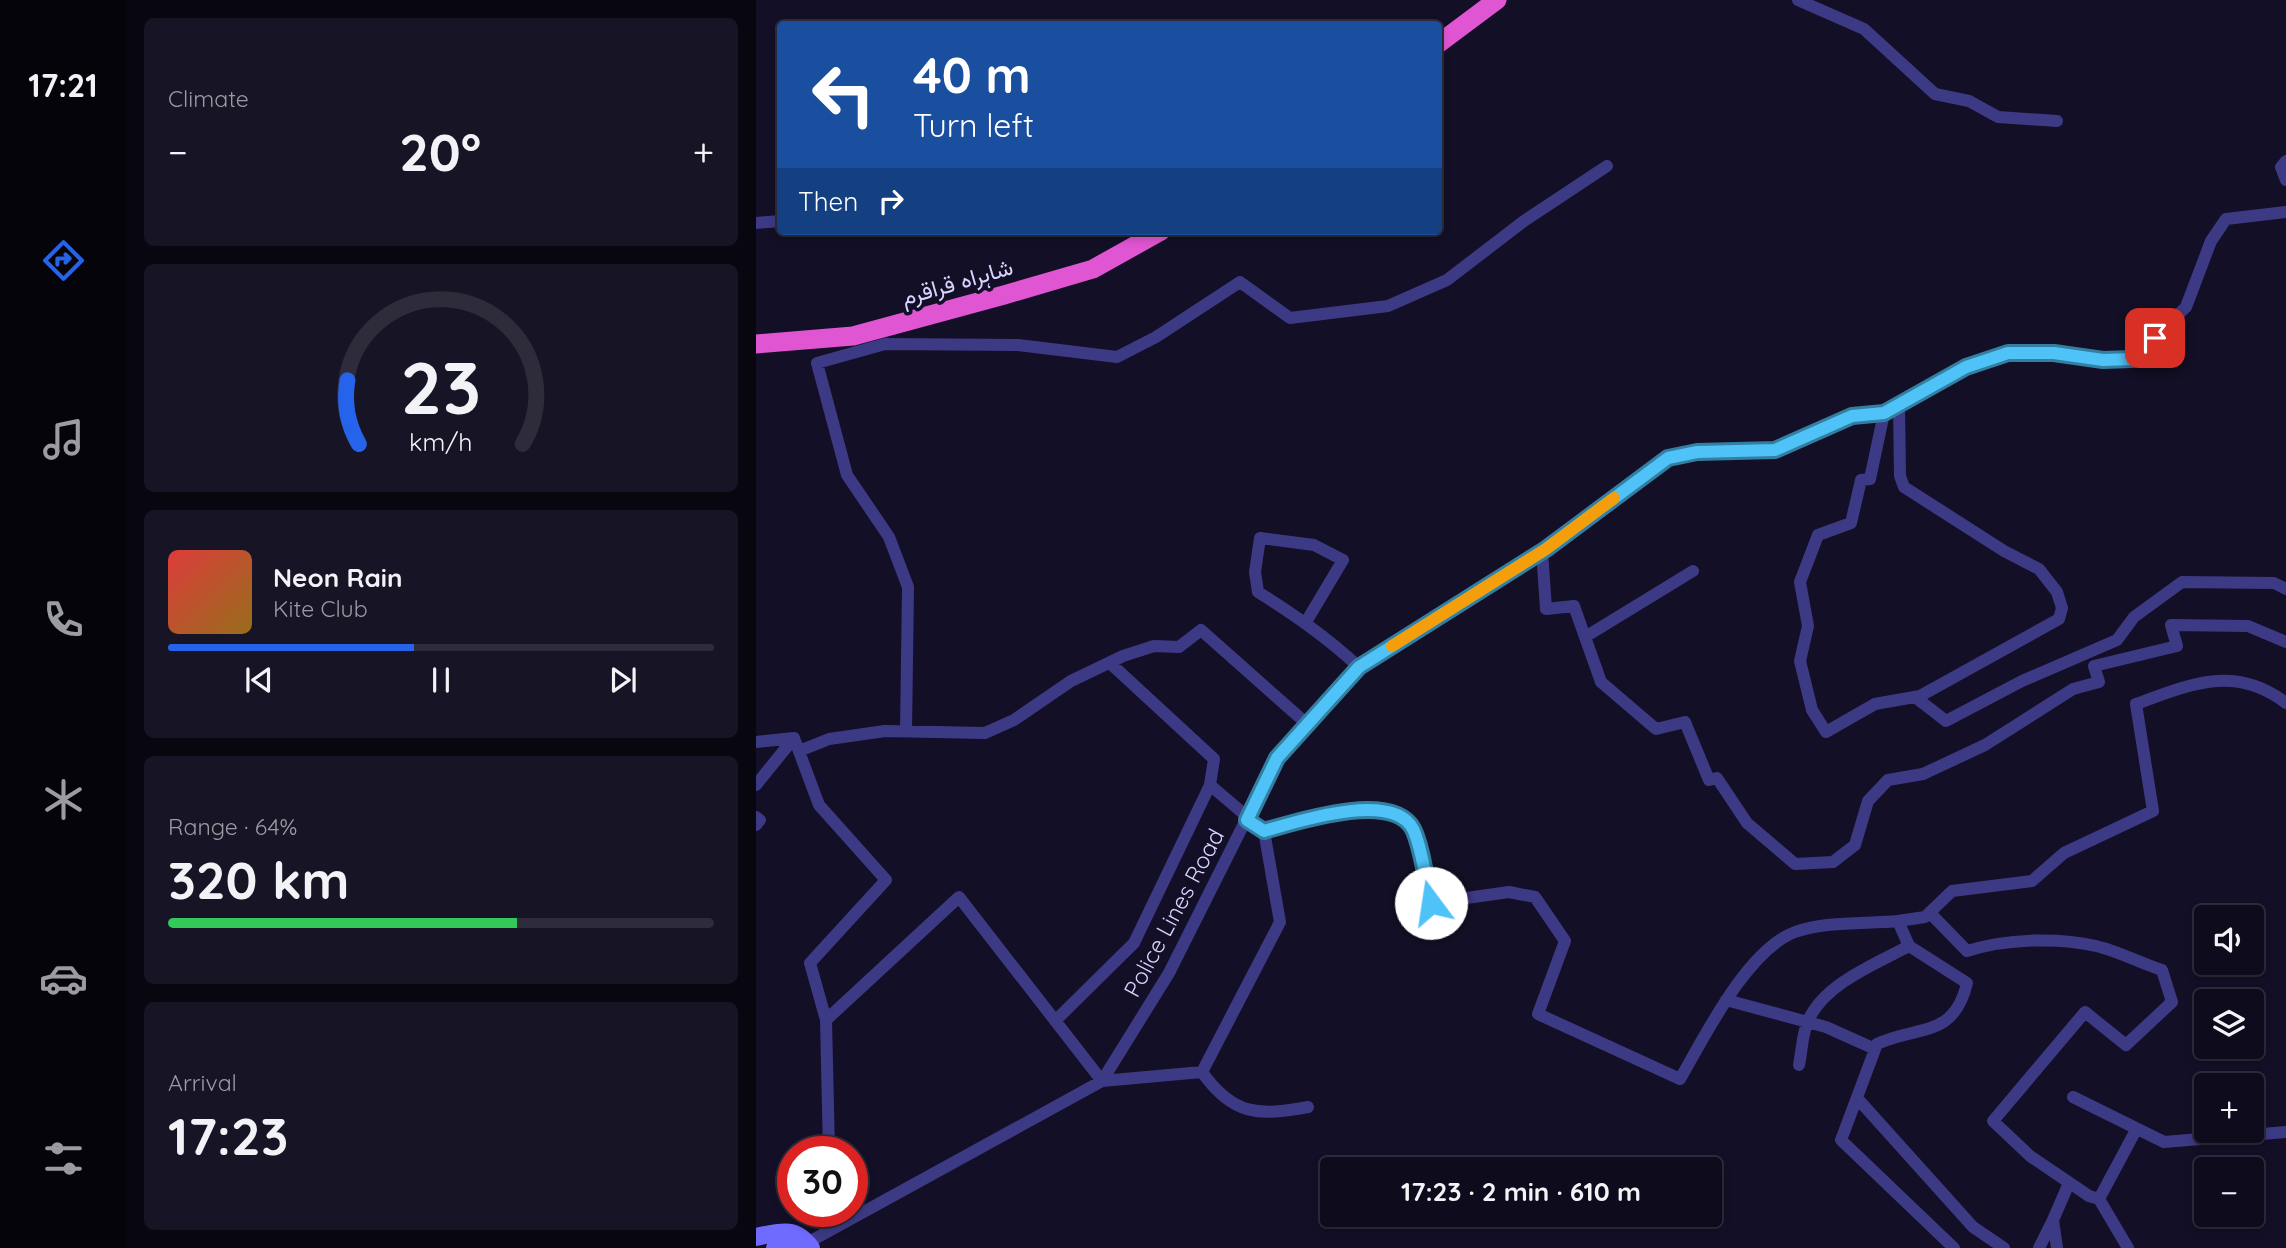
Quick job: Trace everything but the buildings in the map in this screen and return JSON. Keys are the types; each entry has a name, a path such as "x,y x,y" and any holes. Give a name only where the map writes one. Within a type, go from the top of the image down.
{"highway":[{"path":"1442,41 1497,0"},
{"name":"شاہراہ قراقرم","path":"756,344 853,336 991,299 1093,269 1154,235"}],"main road":[{"path":"756,1237 786,1230 798,1233 808,1246"},
{"path":"775,1248 808,1246"}],"street":[{"path":"1798,0 1864,29 1935,94 1969,101 1998,117 2057,121"},
{"path":"2286,162 2281,167 2286,180"},
{"path":"906,731 908,587 889,537 847,475 817,363 885,344 1018,345 1117,357 1156,337 1240,282 1290,318 1388,306 1447,280 1524,221 1607,166"},
{"name":"Police Lines Road","path":"868,1205 1102,1081 1169,973 1277,758 1359,667 1542,551 1668,458 1697,452 1775,450 1852,416 1884,413 1966,367 2008,353 2054,353 2103,360 2132,359 2186,307 2211,242 2227,219 2286,212"},
{"path":"756,223 777,221"},
{"path":"1884,413 1870,479 1861,480 1851,523 1818,535 1800,582 1808,626 1800,661 1812,710 1826,732 1875,704 1915,697 2059,619 2062,608 2057,592 2039,569 2004,551 1904,486 1900,476 1899,406"},
{"path":"1306,622 1343,560 1314,545 1259,538 1255,572 1258,592 1306,622 1359,667"},
{"path":"1542,551 1546,609 1574,606 1601,682 1656,729 1685,722 1709,780 1717,778 1747,823 1795,864 1833,862 1855,845 1868,802 1888,780 1923,774 1985,745 2073,689 2099,682 2094,666 2177,646 2171,625 2248,626 2286,642"},
{"path":"1585,637 1693,571"},
{"path":"1915,697 1946,720 2022,681 2118,640 2134,617 2182,582 2274,583 2286,589"},
{"path":"799,751 829,738 906,731 985,733 1014,720 1071,681 1154,646 1179,647 1201,630 1307,724"},
{"path":"1055,1021 1134,943 1210,785 1214,759 1110,663"},
{"path":"1264,831 1317,816 1359,811 1374,810 1401,815 1413,829 1431,903 1510,892 1535,897 1564,941 1538,1014 1680,1079 1726,1000 1767,949 1793,933 1814,927 1925,917 1952,891 2032,881 2064,853 2153,811 2136,704 2213,681 2245,681 2266,688 2286,703"},
{"path":"794,738 819,805 886,880 810,963 826,1020 829,1136"},
{"path":"756,742 794,738"},
{"path":"756,785 794,738"},
{"path":"1202,1072 1280,922 1264,831 1247,820 1210,785"},
{"path":"756,817 760,820 756,825"},
{"path":"826,1020 959,897 1102,1081 1202,1072"},
{"path":"1930,913 1967,951 1986,946 2036,942 2095,946 2162,970 2172,1002 2126,1045 2085,1012 1993,1121 2030,1156 2069,1183 2099,1199 2129,1248"},
{"path":"1898,920 1909,946 1966,983 1962,1004 1933,1030 1894,1036 1877,1044 1840,1140 1954,1248"},
{"path":"1799,1065 1807,1022 1821,1000 1863,971 1909,946"},
{"path":"1726,1000 1807,1022 1875,1049"},
{"path":"1202,1072 1216,1092 1235,1105 1274,1113 1308,1107"},
{"path":"2073,1097 2164,1142 2286,1132"},
{"path":"1857,1098 1973,1227 2004,1248"},
{"path":"2099,1199 2136,1130"},
{"path":"2039,1248 2069,1183"},
{"path":"2053,1220 2057,1248"},
{"name":"Police Lines Road","path":"808,1246 834,1227"}],"slow traffic":[{"path":"1392,646 1546,549 1614,498"}],"route":[{"path":"1431,903 1413,829 1401,815 1374,810 1359,811 1317,816 1264,831 1247,820 1277,758 1359,667 1546,549 1668,458 1697,452 1775,450 1852,416 1884,413 1966,367 2008,353 2054,353 2103,360 2132,359 2155,338"}]}
